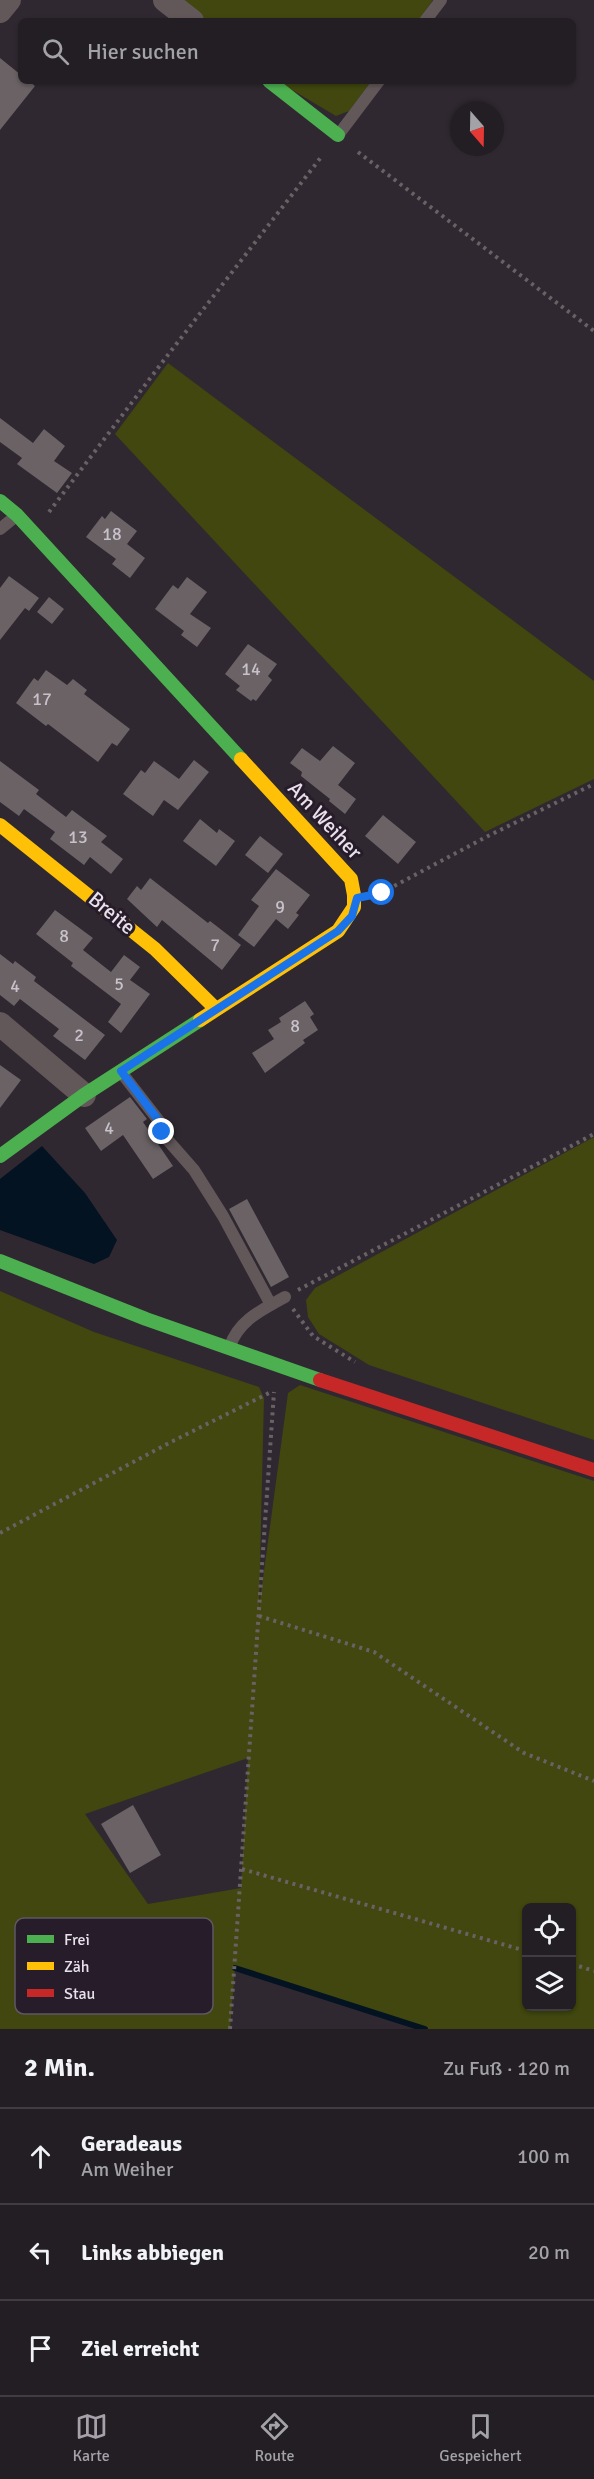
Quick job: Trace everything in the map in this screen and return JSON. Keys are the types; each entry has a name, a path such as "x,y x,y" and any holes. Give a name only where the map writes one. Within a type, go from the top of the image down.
{"street":[{"path":"0,11 9,0"},
{"path":"165,0 188,18"},
{"path":"273,84 338,135"},
{"name":"Am Weiher","path":"0,501 33,532 351,879 357,898"},
{"name":"Breite","path":"0,825 155,949 216,1009"},
{"path":"0,1155 84,1095 338,931 352,916 357,898"},
{"path":"0,1024 84,1095"},
{"path":"0,1261 229,1348 594,1470"}],"lane":[{"path":"427,18 441,0"},
{"path":"338,135 377,84"},
{"path":"0,529 17,515"},
{"path":"121,1071 159,1121 165,1137 194,1170 223,1216 271,1305"},
{"path":"229,1348 232,1338 250,1316 285,1297"}],"path":[{"path":"33,532 338,135"},
{"path":"366,158 594,331"},
{"path":"357,898 382,893 488,836 594,784"},
{"path":"357,1364 313,1336 285,1297 594,1134"},
{"path":"230,2029 274,1390 281,1366"},
{"path":"0,1533 274,1390"},
{"path":"259,1616 374,1652 524,1753 594,1781"},
{"path":"242,1869 522,1950"},
{"path":"576,1965 594,1971"}],"green space":[{"path":"175,0 433,0 420,18 197,18"},
{"path":"282,84 370,84 349,111 336,116"},
{"path":"168,363 594,681 594,779 485,832 115,434"},
{"path":"594,1137 594,1440 369,1365 319,1334 308,1317 306,1300 315,1288"},
{"path":"0,1291 94,1332 259,1387 264,1398 259,1608 288,1393 300,1385 594,1481 594,2029 425,2029 235,1968 230,2029 0,2029","holes":["248,1758 241,1888 148,1904 85,1814"]}],"water":[{"path":"42,1146 85,1193 117,1240 109,1257 94,1264 0,1230 0,1179"}],"building":[{"path":"0,58 18,73 18,84 35,86 0,130"},
{"path":"0,418 33,443 44,429 65,446 54,461 72,473 57,493 17,464 22,458 0,442"},
{"path":"111,511 137,531 127,544 145,558 130,578 112,564 116,559 86,537 102,516 105,519"},
{"path":"9,576 39,598 29,611 25,608 0,640 0,588"},
{"path":"187,577 207,592 190,614 211,628 197,647 181,635 184,631 155,609 173,585 178,589"},
{"path":"49,597 64,609 52,624 37,612"},
{"path":"248,644 277,664 268,676 272,680 256,701 253,699 251,701 236,690 240,686 225,674"},
{"path":"46,670 67,685 73,679 87,690 84,694 130,729 117,746 112,743 98,762 16,703 34,678 38,681"},
{"path":"333,746 355,763 338,785 356,799 345,814 301,776 302,772 290,763 302,748 320,761"},
{"path":"194,760 209,772 178,810 164,800 153,816 123,794 141,770 145,773 154,761 179,779"},
{"path":"0,761 39,790 36,794 66,817 72,810 107,836 101,842 123,859 111,874 90,857 84,865 50,839 55,832 24,809 19,816 0,802"},
{"path":"383,815 416,842 398,864 365,836"},
{"path":"200,819 217,833 219,829 235,841 216,866 183,841"},
{"path":"260,836 283,854 268,873 245,855"},
{"path":"276,869 310,895 296,913 299,915 288,929 276,919 254,947 238,935 259,906 251,900"},
{"path":"150,878 208,923 210,921 241,945 222,970 162,920 157,927 127,899 137,886 141,890"},
{"path":"55,910 93,938 83,950 111,972 124,955 140,967 130,980 150,994 121,1033 108,1022 121,1004 71,966 73,963 36,934"},
{"path":"0,954 13,964 15,961 36,977 34,981 105,1035 85,1060 53,1036 59,1029 20,999 14,1006 0,995"},
{"path":"305,1001 314,1014 310,1017 318,1030 303,1040 305,1043 265,1073 252,1053 274,1039 268,1030 281,1022 279,1018"},
{"path":"0,1065 21,1080 0,1108"},
{"path":"130,1097 147,1119 143,1122 173,1166 153,1179 123,1135 101,1151 85,1128"},
{"path":"247,1199 289,1277 271,1287 229,1209"},
{"path":"133,1805 161,1855 130,1873 101,1824"}],"waterway":[{"path":"235,1968 425,2029"}],"traffic: fast":[{"path":"273,84 338,135"},
{"path":"0,501 17,515 241,759"},
{"path":"0,1156 84,1095 200,1020"},
{"path":"0,1261 146,1319 320,1380"}],"traffic: slow":[{"path":"200,1020 338,931 354,907 351,879 241,759"},
{"path":"0,825 155,949 216,1009"}],"traffic: jam":[{"path":"320,1380 594,1470"}],"route":[{"path":"162,1132 159,1121 121,1071 338,931 352,916 357,898 382,893"}]}
